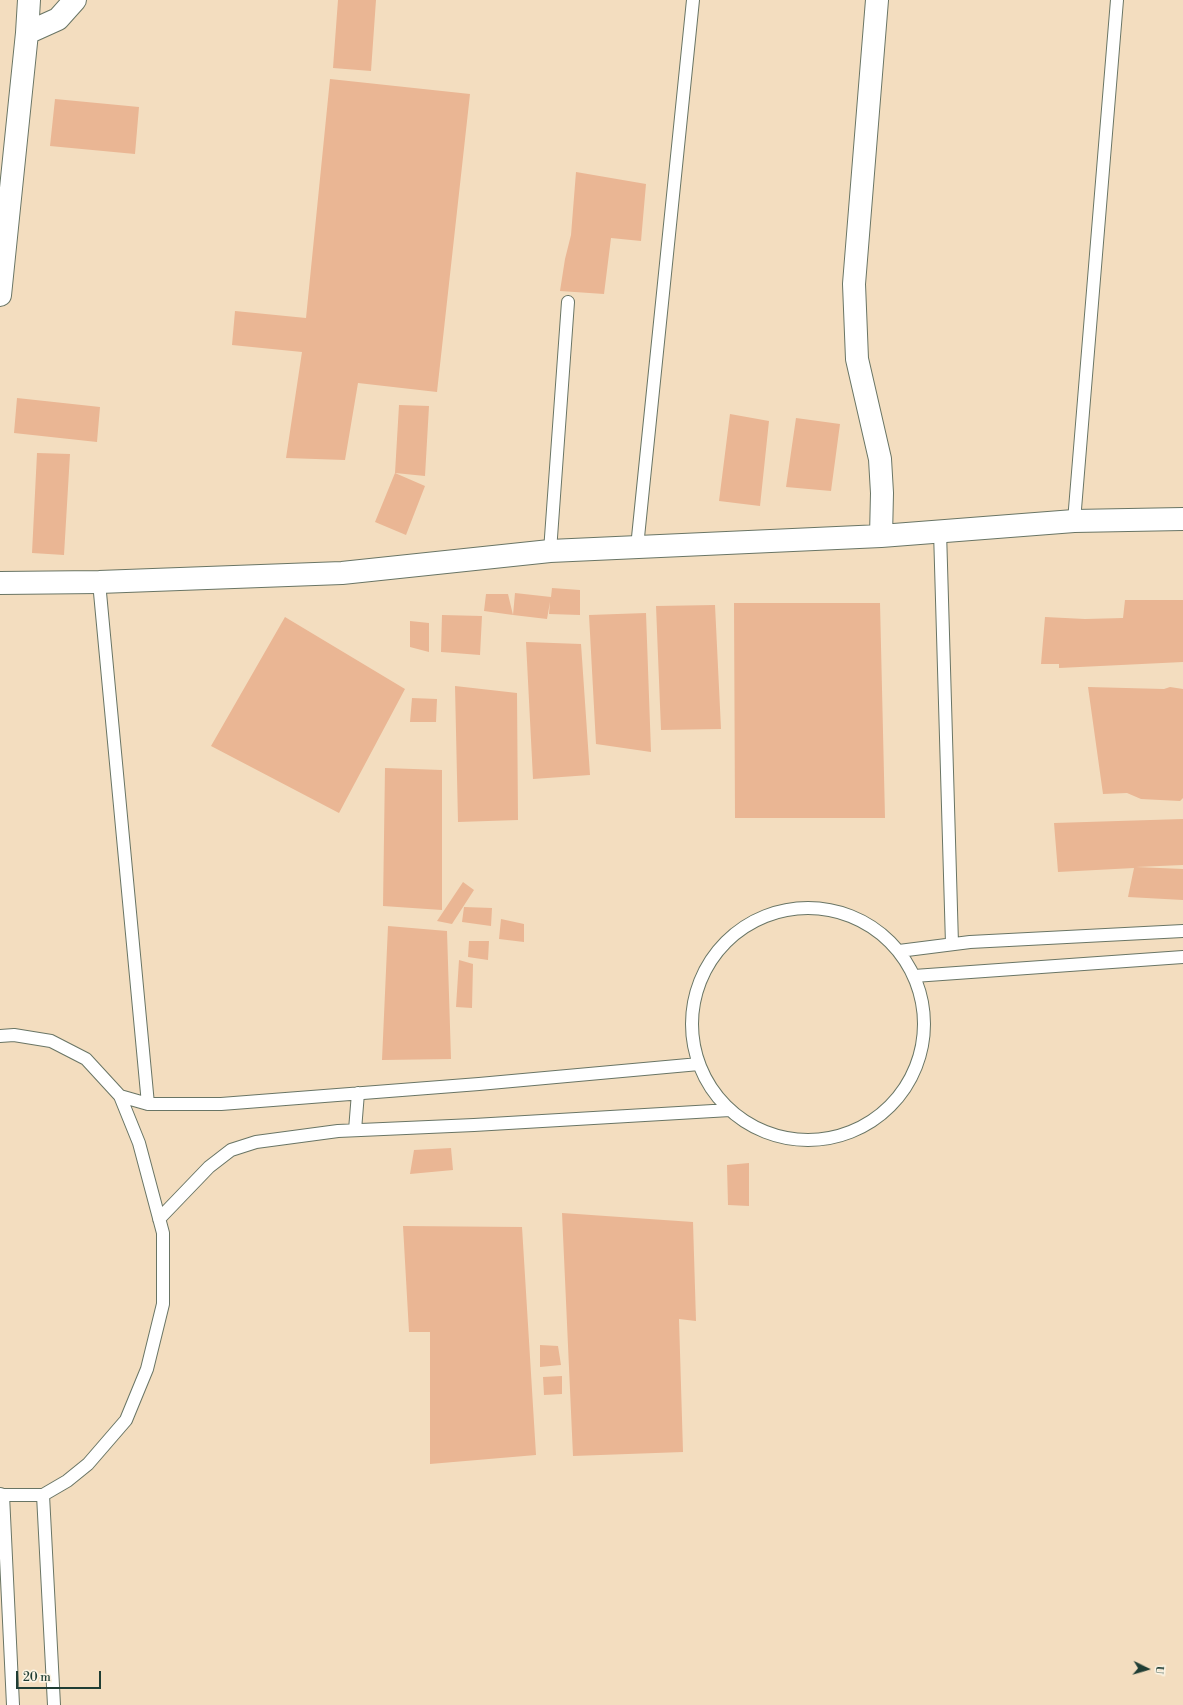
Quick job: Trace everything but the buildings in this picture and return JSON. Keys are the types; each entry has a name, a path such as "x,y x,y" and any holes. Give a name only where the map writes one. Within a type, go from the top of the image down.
{"street":[{"path":"0,295 29,0"},
{"path":"27,32 58,19 75,0"},
{"path":"877,0 854,284 857,359 880,459 882,493 881,536"},
{"path":"0,583 99,582 342,573 550,551 881,536 1074,521 1183,519"}],"lane":[{"path":"637,547 693,0"},
{"path":"1074,521 1117,0"},
{"path":"550,551 568,302"},
{"path":"940,531 952,944"},
{"path":"99,582 148,1104"},
{"path":"811,907 838,911 864,921 887,938 899,951 906,959 918,984 924,1012 923,1040 916,1067 903,1092 884,1113 861,1128 834,1138 806,1141 778,1137 753,1126 730,1110 712,1089 699,1064 693,1036 694,1008 700,980 714,956 733,935 756,919 783,910 811,907"},
{"path":"899,951 952,944 1183,931"},
{"path":"914,976 1183,958"},
{"path":"0,1036 14,1035 51,1041 86,1059 120,1096 139,1143 163,1233 163,1304 147,1369 126,1420 88,1464 67,1481 43,1495 2,1494 13,1705"},
{"path":"120,1096 148,1104 221,1104 699,1064"},
{"path":"355,1130 358,1093"},
{"path":"159,1219 209,1167 231,1150 256,1142 338,1131 730,1110"},
{"path":"43,1495 54,1705"}]}
